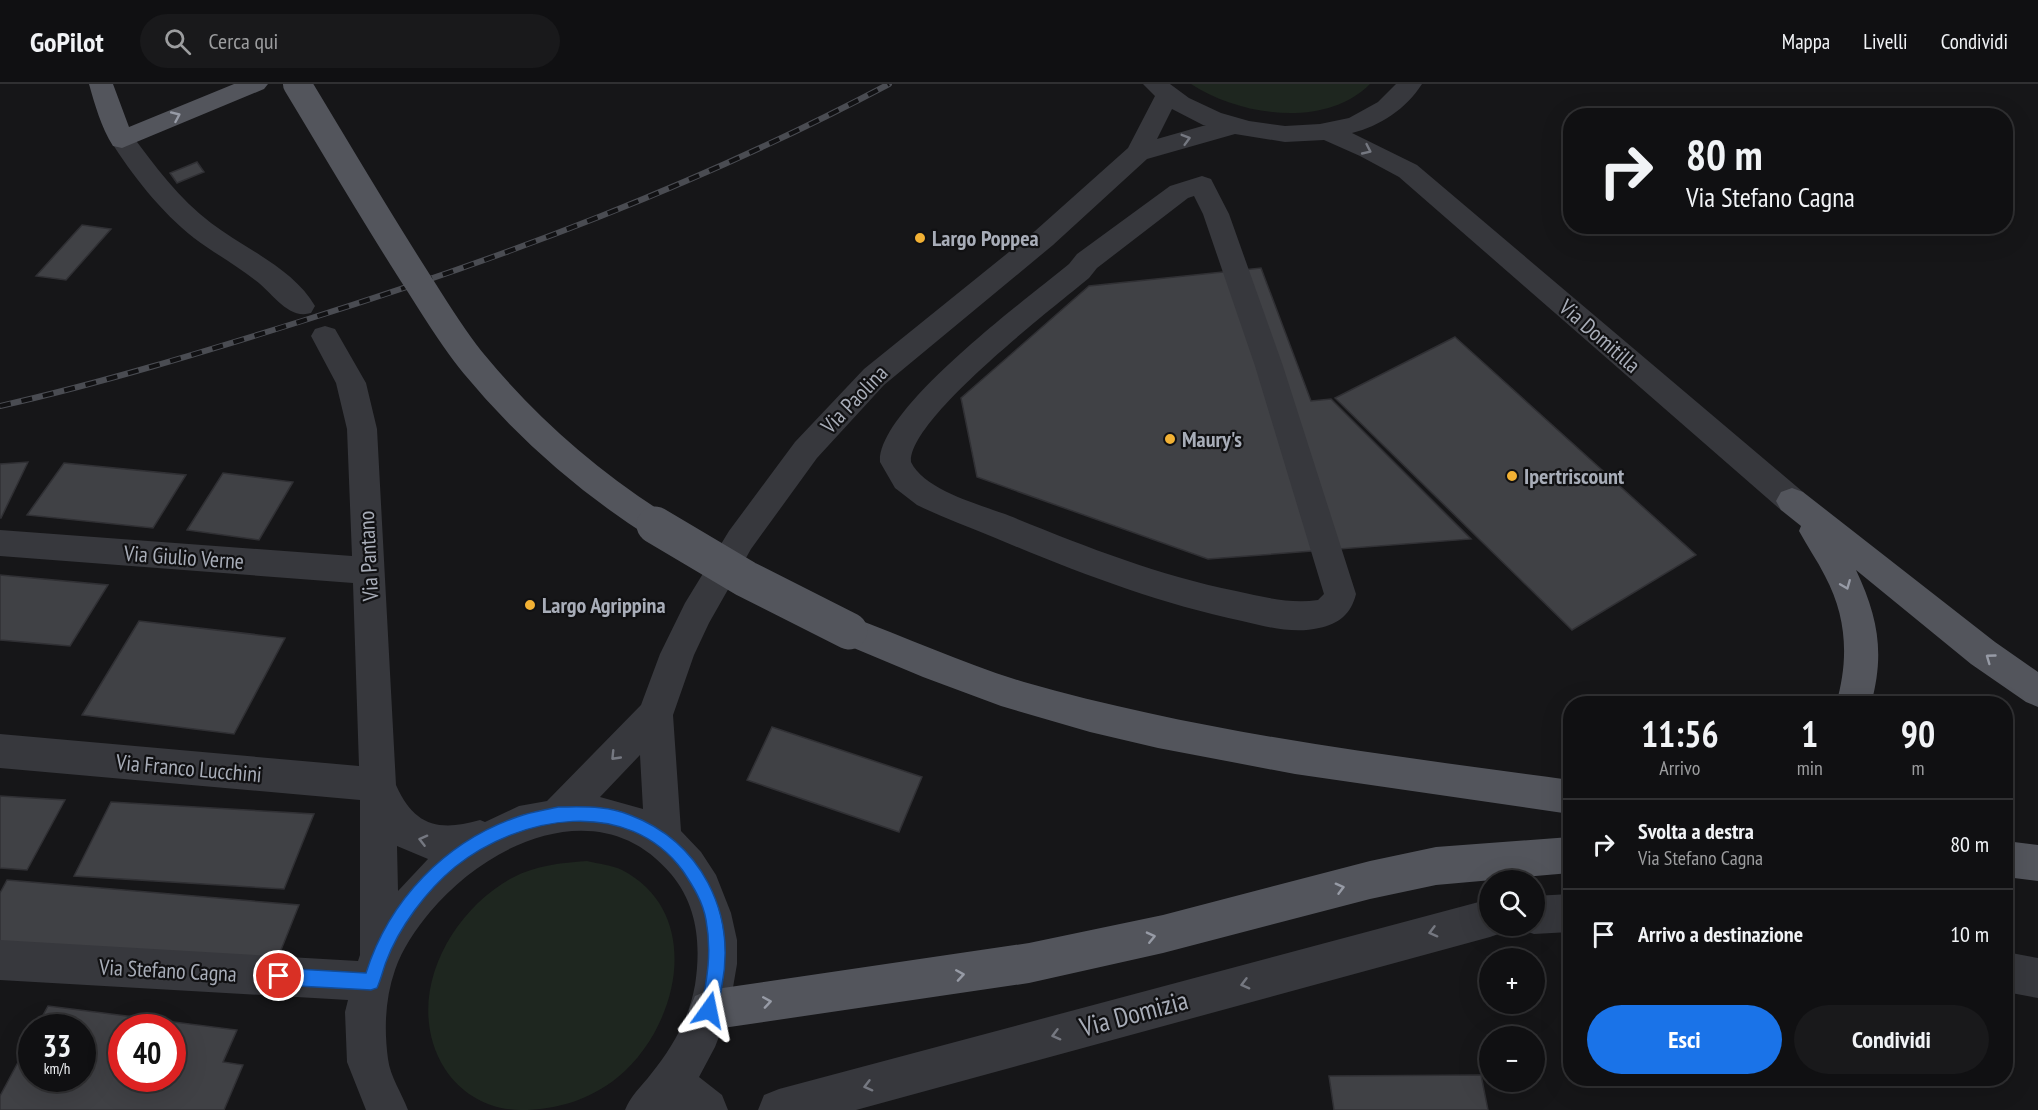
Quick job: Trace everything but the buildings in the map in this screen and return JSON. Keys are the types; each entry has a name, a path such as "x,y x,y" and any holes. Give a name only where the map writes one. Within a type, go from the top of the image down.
{"main road":[{"path":"101,84 108,110 122,140 198,106 256,84"},
{"path":"297,84 390,239 455,339 521,416 590,476 669,532 772,593 849,631 977,682 1023,697 1131,725 1313,760 1563,796"},
{"path":"1792,501 1983,652 2038,691"},
{"path":"1792,501 1842,573 1853,601 1863,652 1861,677 1855,696"},
{"path":"709,1010 954,976 1029,963 1163,934 1370,880 1436,866 1563,856"},
{"path":"2013,860 2038,863"},
{"path":"2013,871 2038,873"}],"street":[{"path":"1161,90 1197,113 1233,126 1280,133 1325,131 1349,126 1392,126 1402,95 1410,84"},
{"name":"Via Paolina","path":"1138,153 1161,90"},
{"name":"Via Paolina","path":"558,815 655,714 678,654 697,613 740,540 806,450 874,377 1044,238 1138,153 1233,126"},
{"name":"Via Domitilla","path":"1392,126 1408,171"},
{"name":"Via Domitilla","path":"1325,131 1369,150 1408,171 1792,501"},
{"path":"122,140 154,183 185,215 223,244 270,274 301,306"},
{"path":"1202,185 1216,214 1269,366 1340,594 1333,608 1320,614 1280,614 1219,603 1140,582 1055,550 944,502 917,488 900,474 894,458 895,450 909,424 947,385 1079,271 1087,261 1179,192 1202,185"},
{"path":"1044,238 1087,261"},
{"name":"Via Pantano","path":"325,336 351,383 362,429 378,785 375,969"},
{"path":"897,357 947,385"},
{"name":"Via Giulio Verne","path":"0,543 369,571"},
{"name":"Via Paolina","path":"655,714 663,840"},
{"name":"Via Franco Lucchini","path":"0,751 378,785"},
{"name":"Via Pantano","path":"378,785 384,804 398,826 413,837 438,843 465,844 520,823"},
{"path":"383,1107 370,1071 365,1038 366,1008 375,969 391,933 406,909 430,880 466,849 520,823 558,815 598,814 643,827 681,855 700,882 714,918 718,951 717,971 709,1010 688,1058 674,1079 646,1110"},
{"path":"1545,914 1563,913"},
{"name":"Via Domizia","path":"779,1110 1479,921"},
{"name":"Via Stefano Cagna","path":"0,960 375,969"},
{"path":"2013,973 2038,978"},
{"path":"674,1079 689,1097 707,1110"}],"shaded area":[{"path":"1191,84 1370,84 1351,98 1330,107 1307,112 1282,113 1233,104"},
{"path":"587,861 622,870 648,889 665,913 673,941 674,971 668,1001 656,1030 639,1056 618,1077 596,1092 560,1106 534,1110 510,1109 488,1104 468,1093 452,1078 445,1069 433,1043 428,1015 430,988 438,961 451,936 468,913 489,893 512,878 539,867"}],"railway":[{"path":"0,406 114,377 227,344 377,297 527,244 675,186 819,120 889,84"}],"place":[{"name":"Largo Poppea","path":"920,238"},
{"name":"Maury's","path":"1170,439"},
{"name":"Ipertriscount","path":"1512,476"},
{"name":"Largo Agrippina","path":"530,605"}],"route":[{"path":"279,976 371,982 379,957 391,933 411,902 430,880 466,849 502,830 538,818 577,813 598,814 643,827 663,840 681,855 700,882 708,898 717,935 717,971 709,1010"}]}
